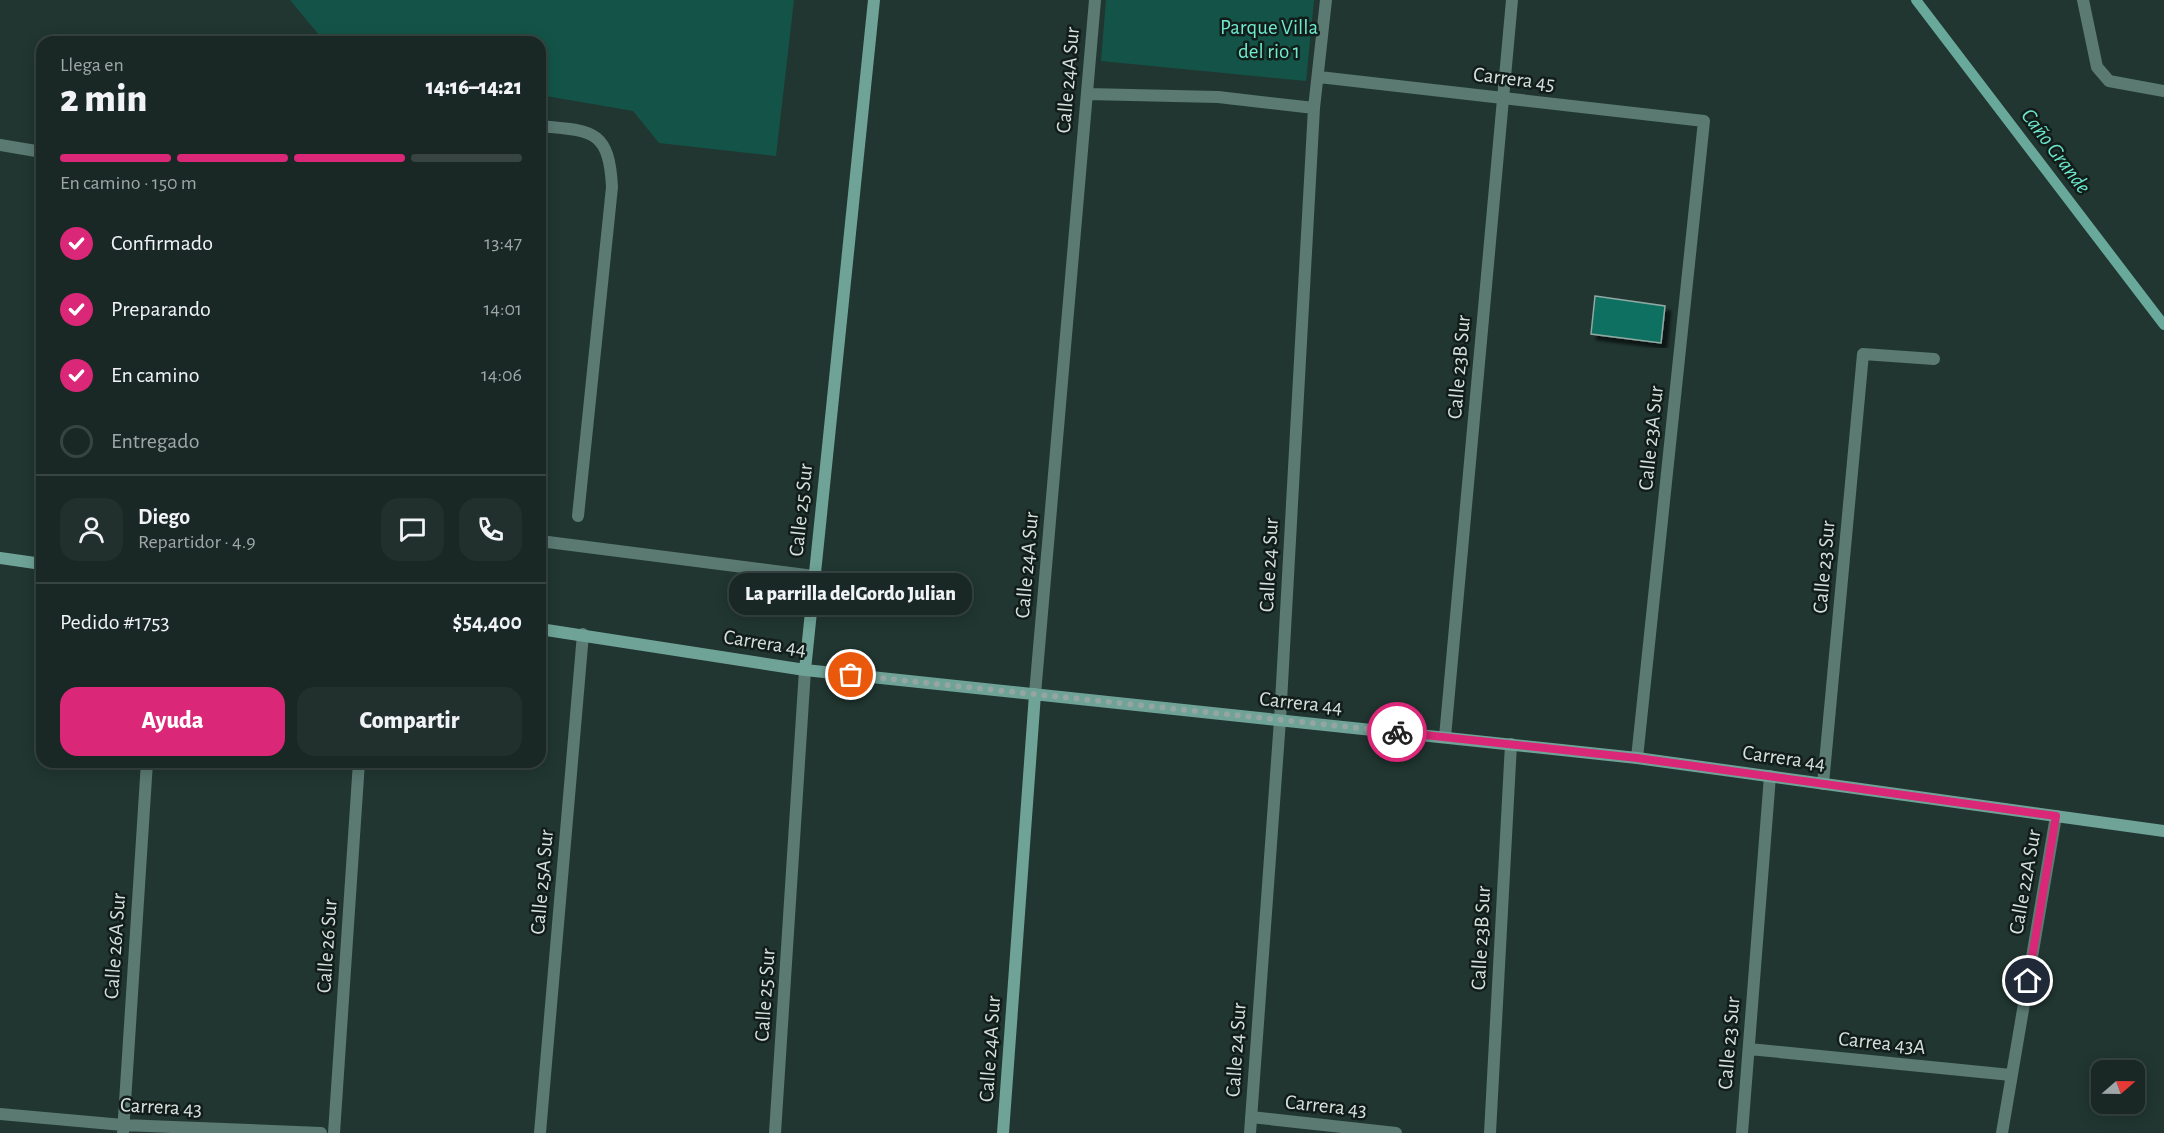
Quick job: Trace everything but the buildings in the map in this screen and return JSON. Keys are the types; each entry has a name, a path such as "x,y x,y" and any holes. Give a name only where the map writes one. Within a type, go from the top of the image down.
{"street":[{"name":"Calle 25 Sur","path":"775,1133 805,670 874,0"},
{"name":"Calle 24A Sur","path":"1003,1133 1035,694 1095,0"},
{"name":"Calle 24 Sur","path":"1250,1133 1280,720 1314,108 1326,0"},
{"name":"Calle 23B Sur","path":"1445,737 1512,0"},
{"path":"2083,0 2097,67 2109,81 2164,92"},
{"name":"Carrera 45","path":"1319,77 1704,121"},
{"path":"1087,94 1218,97 1314,108"},
{"name":"Calle 23A Sur","path":"1637,758 1704,121"},
{"path":"546,127 581,130 596,137 607,149 611,167 612,187 578,516"},
{"path":"0,145 36,151"},
{"name":"Calle 23 Sur","path":"1823,783 1863,354 1934,359"},
{"path":"546,543 814,576"},
{"path":"0,558 36,563"},
{"name":"Carrera 44","path":"546,630 805,670 1637,758 2164,831"},
{"name":"Calle 25A Sur","path":"540,1133 583,634"},
{"name":"Calle 23B Sur","path":"1490,1133 1511,744"},
{"name":"Calle 26A Sur","path":"123,1129 147,768"},
{"name":"Calle 26 Sur","path":"334,1133 359,768"},
{"name":"Calle 23 Sur","path":"1742,1133 1770,776"},
{"name":"Calle 22A Sur","path":"2002,1133 2056,816"},
{"name":"Carrea 43A","path":"1749,1049 2011,1075"},
{"name":"Carrera 43","path":"0,1114 123,1129 321,1133"},
{"name":"Carrera 43","path":"1251,1117 1396,1133"}],"green space":[{"path":"290,0 794,0 776,156 659,143 633,111 546,96 546,36 320,36"},
{"name":"Parque Villa del rio 1","path":"1106,0 1314,0 1306,81 1101,61"}],"waterway":[{"name":"Caño Grande","path":"1916,0 2164,325"}],"way so far":[{"path":"851,675 1397,732"}],"place":[{"name":"La parrilla delGordo Julian","path":"851,675"}],"route":[{"path":"1397,732 1637,758 2056,816 2028,981"}]}
